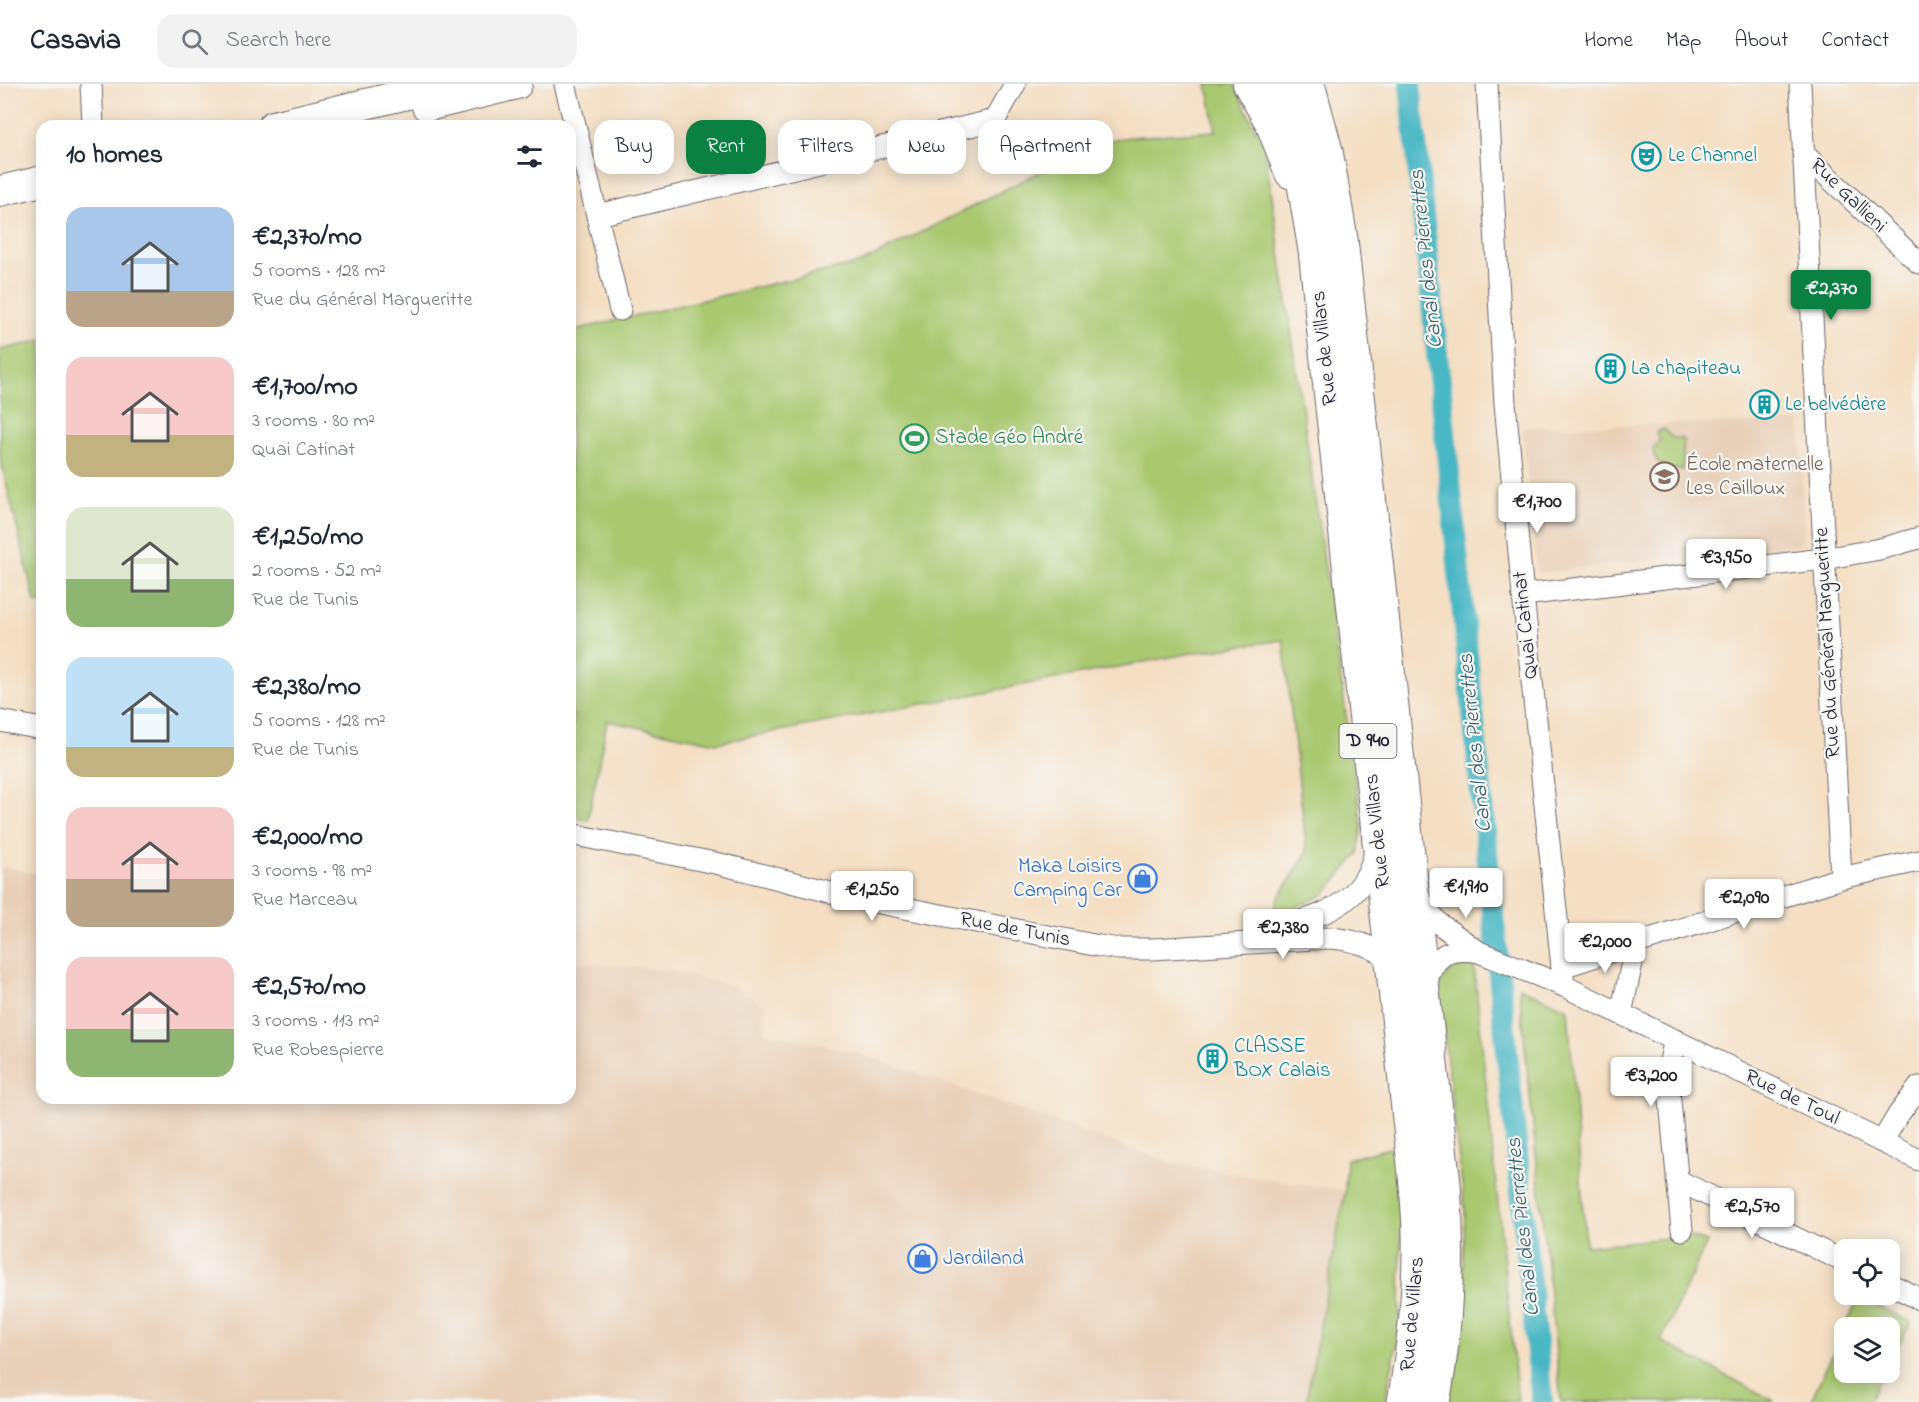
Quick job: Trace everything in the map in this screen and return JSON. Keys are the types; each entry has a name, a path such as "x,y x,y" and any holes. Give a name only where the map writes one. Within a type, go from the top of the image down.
{"main road":[{"path":"301,120 449,88 517,84"},
{"path":"1248,84 1270,122 1282,152 1296,189 1314,250"},
{"name":"Rue de Villars","path":"1279,84 1302,167 1314,250 1410,1121 1419,1231 1418,1278 1416,1320 1404,1402"},
{"name":"Rue de Villars","path":"1308,84 1331,172 1342,249 1421,900 1423,991 1443,1172 1446,1224 1447,1267 1443,1333 1433,1402"},
{"path":"359,120 449,88"},
{"path":"0,191 36,182"},
{"path":"0,208 36,199"}],"street":[{"path":"91,84 93,120"},
{"path":"565,84 574,120"},
{"path":"598,215 994,120 1015,84"},
{"name":"Quai Catinat","path":"1487,84 1505,404 1563,977"},
{"name":"Rue du Général Margueritte","path":"1800,84 1841,878"},
{"path":"576,128 621,310"},
{"name":"Rue Gallieni","path":"1803,153 1919,263"},
{"path":"1523,595 1823,559 1881,549 1919,538"},
{"path":"0,721 36,728"},
{"name":"Rue de Tunis","path":"576,835 720,864 854,898 1077,943 1119,949 1154,949 1341,939 1365,944 1392,960"},
{"name":"Rue de Tunis","path":"1180,947 1292,924 1309,919 1336,906 1354,891 1366,875 1379,842"},
{"path":"1563,977 1636,944 1841,878 1919,861"},
{"path":"1421,900 1438,922 1479,952"},
{"path":"1621,1014 1636,944"},
{"path":"1423,991 1433,966 1440,957 1449,951 1479,952"},
{"name":"Rue de Toul","path":"1479,952 1535,975 1563,977 1621,1014 1919,1160"},
{"path":"1675,1040 1668,1079 1682,1230"},
{"path":"1882,1142 1919,1087"},
{"path":"1677,1180 1834,1257"},
{"path":"1900,1289 1919,1299"}],"shaded area":[{"name":"École maternelle Les Cailloux","path":"1800,422 1804,535 1801,542 1796,545 1537,573 1522,427"},
{"path":"0,866 36,874 36,1104 576,1104 576,962 669,970 731,986 765,1006 763,1032 856,1052 1175,1164 1345,1191 1309,1402 0,1402"}],"green space":[{"name":"Stade Géo André","path":"1207,84 1234,84 1265,148 1362,827 1358,854 1325,894 1274,918 1277,900 1307,853 1283,640 1197,652 716,743 607,721 588,820 576,817 576,330 861,263 1035,174 1113,174 1113,140 1216,131"},
{"path":"36,341 36,602 0,457 0,350"},
{"path":"1663,429 1673,438 1683,439 1683,470 1663,466 1654,455 1653,449 1660,440 1656,433"},
{"path":"1474,966 1518,1402 1448,1402 1460,1348 1465,1210 1438,984 1457,967"},
{"path":"1519,987 1568,1009 1586,1246 1688,1236 1707,1242 1661,1341 1776,1402 1561,1402"},
{"path":"1393,1147 1401,1225 1400,1327 1385,1402 1306,1402 1345,1191 1347,1159"},
{"path":"1855,1305 1876,1305 1911,1322 1900,1342 1900,1317 1850,1317"},
{"path":"1834,1351 1834,1383 1878,1383 1868,1402 1810,1402"}],"waterway":[{"name":"Canal des Pierrettes","path":"1410,84 1542,1402"}],"place":[{"name":"Le Channel","path":"1647,156"},
{"name":"La chapiteau","path":"1610,369"},
{"name":"Le belvédère","path":"1764,405"},
{"name":"Stade Géo André","path":"914,438"},
{"name":"École maternelle Les Cailloux","path":"1665,477"},
{"name":"Maka Loisirs Camping Car","path":"1143,879"},
{"name":"CLASSE BOX Calais","path":"1213,1059"},
{"name":"Jardiland","path":"922,1259"}]}
